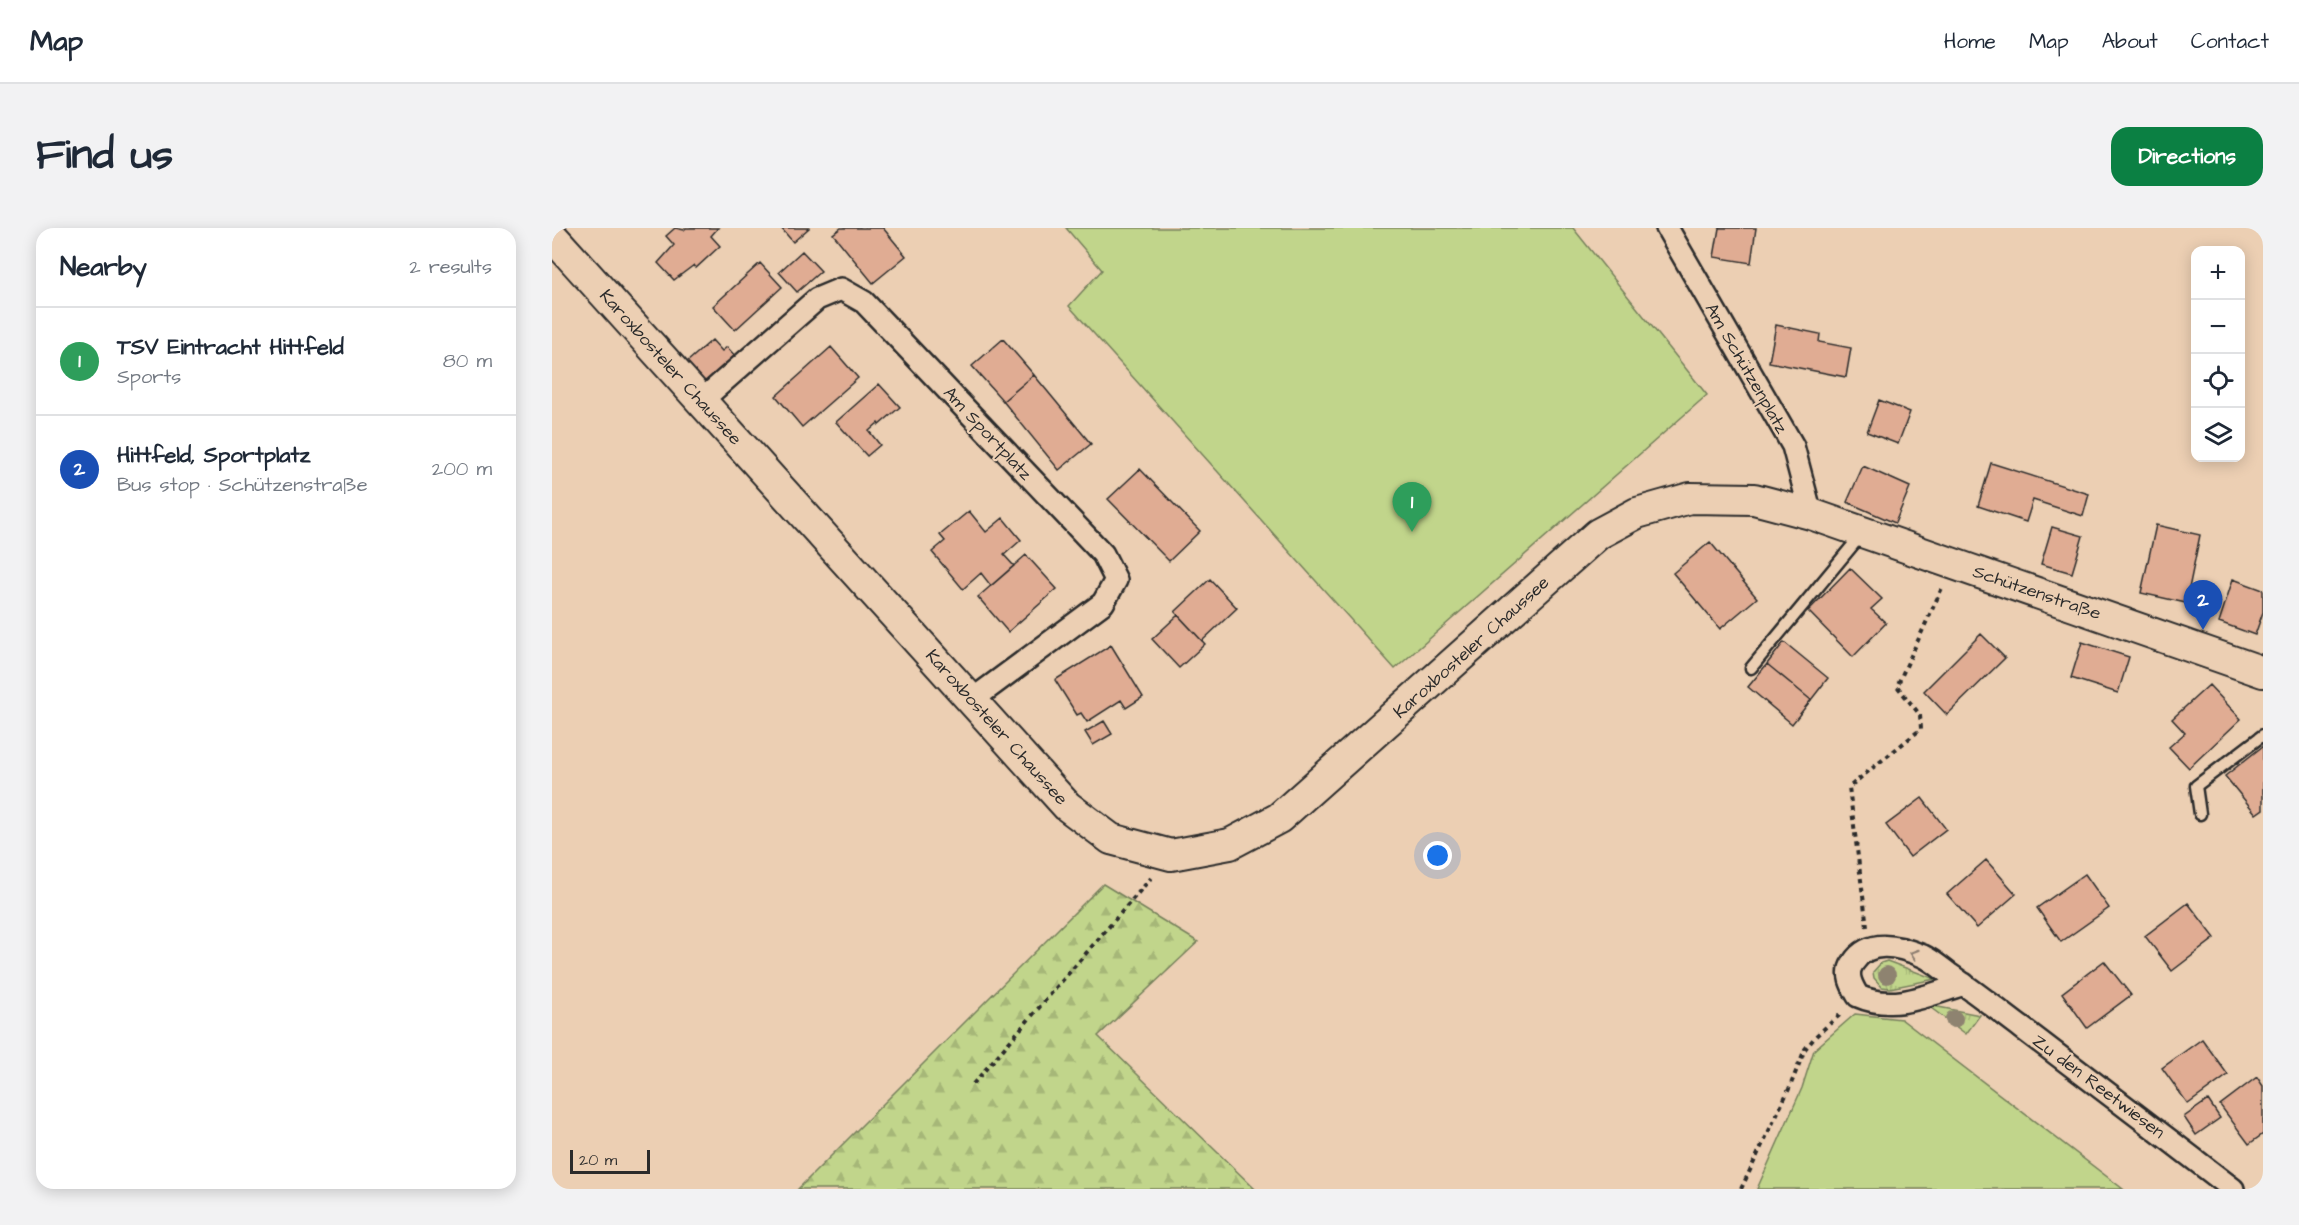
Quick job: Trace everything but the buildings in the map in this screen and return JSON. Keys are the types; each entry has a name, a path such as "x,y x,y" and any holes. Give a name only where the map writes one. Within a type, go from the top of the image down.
{"street":[{"name":"Am Schützenplatz","path":"1667,228 1792,446 1811,514"},
{"name":"Karoxbosteler Chaussee","path":"552,236 1067,806 1112,839 1171,855 1230,843 1279,818 1598,534 1629,517 1690,498 1754,499 1811,514"},
{"name":"Am Sportplatz","path":"701,401 817,299 841,289 864,302 1103,555 1116,580 1103,603 972,700"},
{"name":"Schützenstraße","path":"1811,514 2263,672"},
{"name":"Zu den Reetwiesen","path":"1865,951 1878,945 1899,948 1924,957 1964,984 2233,1189"},
{"path":"1865,951 1851,965 1849,974 1858,996 1870,1001 1904,1003 1964,984"}],"lane":[{"path":"1751,668 1864,532"},
{"path":"2200,814 2196,786 2263,735"}],"path":[{"path":"1865,951 1867,926 1849,787 1920,729 1920,715 1897,686 1954,563"},
{"path":"973,1084 1171,855"},
{"path":"1741,1189 1790,1089 1805,1049 1858,996"}],"green space":[{"path":"1066,228 1573,228 1707,395 1395,669 1069,306 1102,270"},
{"path":"1103,884 1198,942 1098,1036 1255,1189 798,1189"},
{"path":"1887,961 1935,979 1890,988 1882,987 1874,978 1873,972 1881,963"},
{"path":"1933,1006 1980,1015 1966,1034 1931,1008"},
{"path":"1855,1014 1901,1019 2123,1189 1757,1189 1802,1088 1814,1050"}],"place":[{"name":"TSV Eintracht Hittfeld","path":"1412,532"},
{"name":"Hittfeld, Sportplatz","path":"2203,630"}]}
